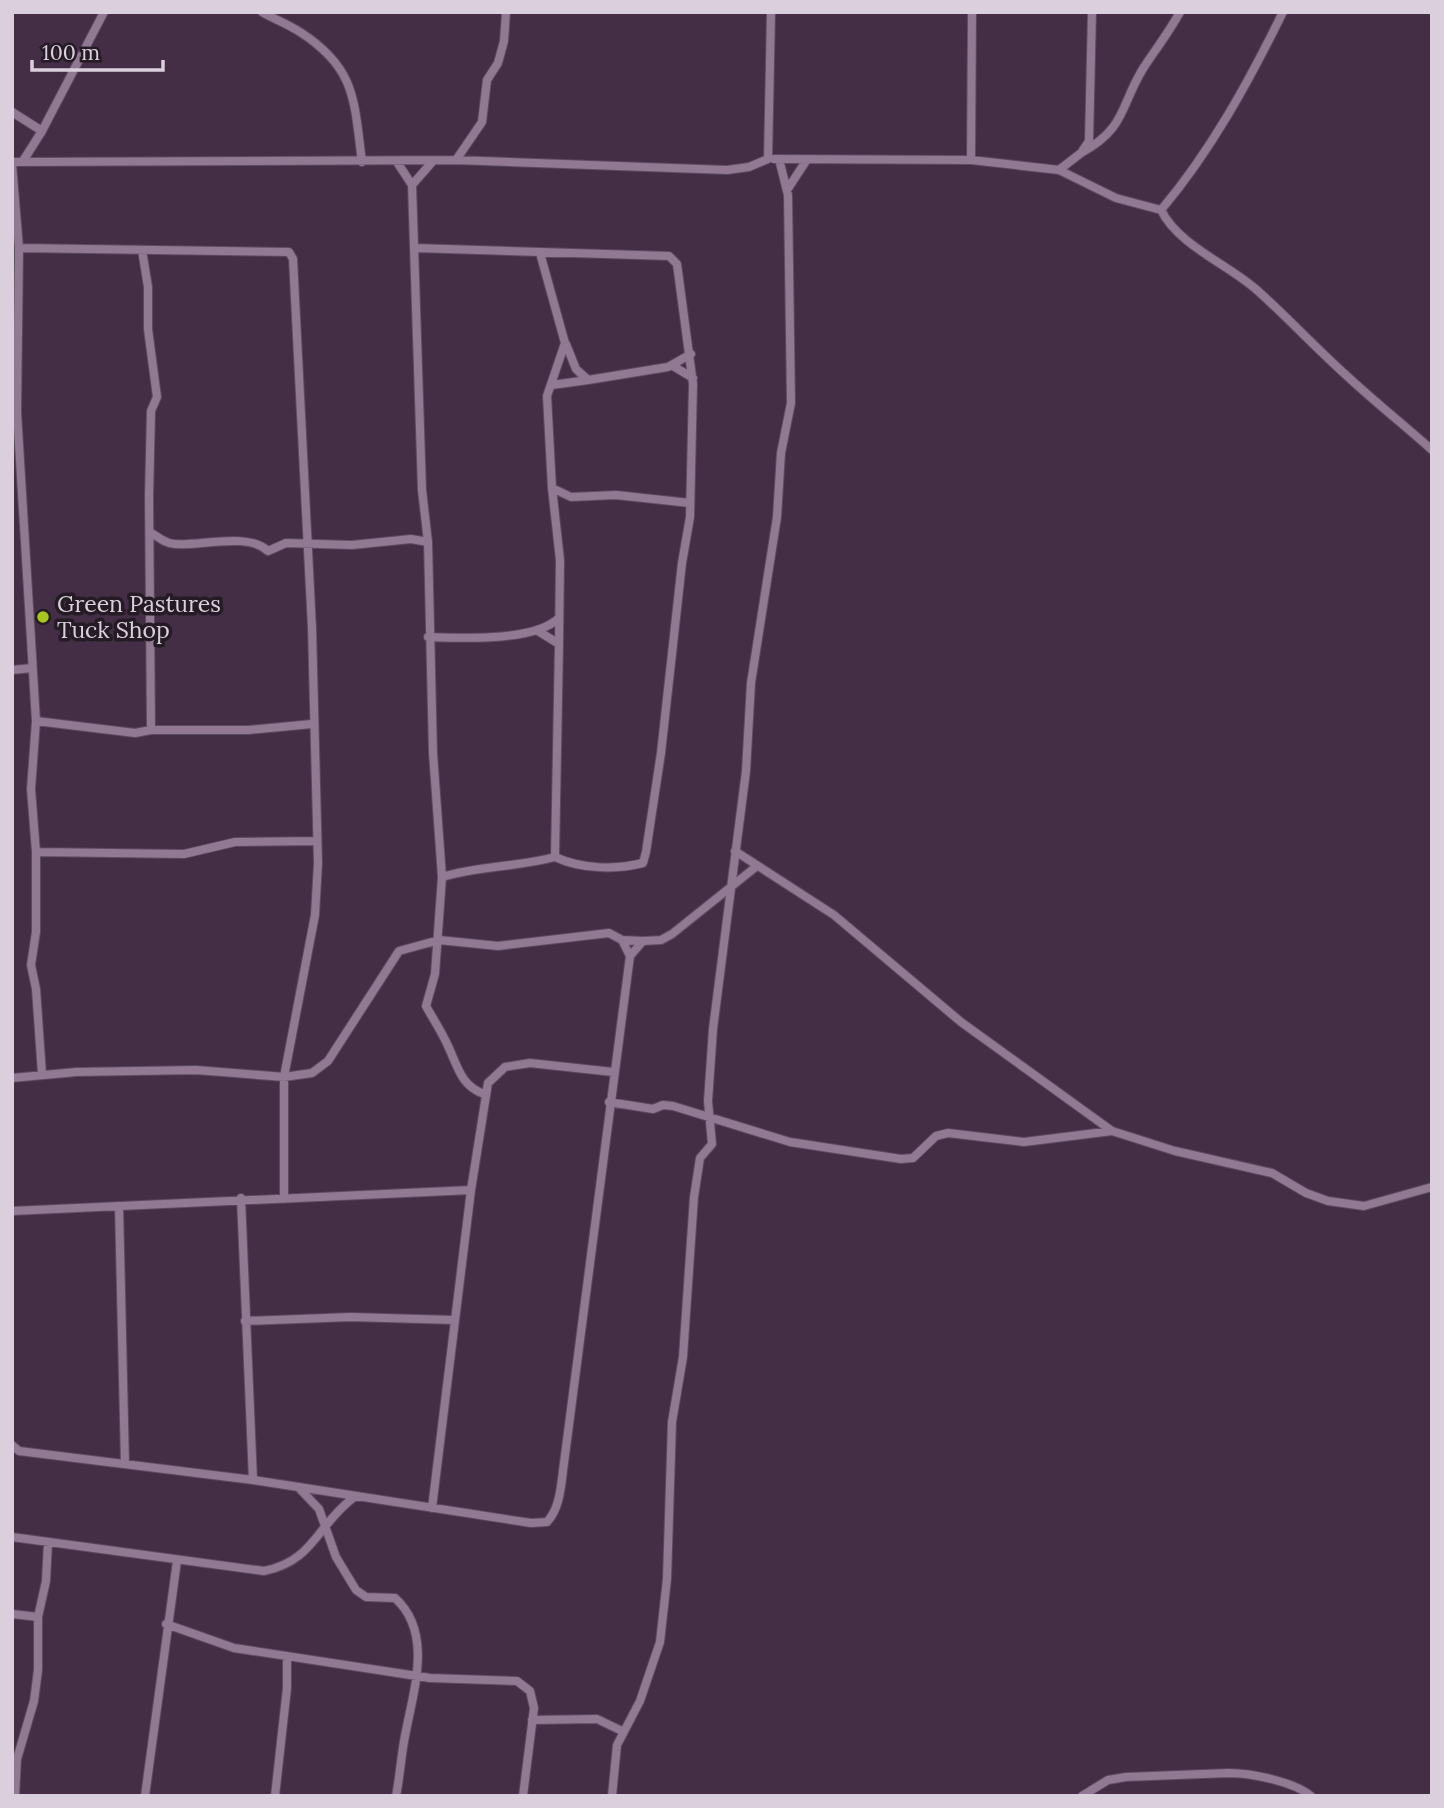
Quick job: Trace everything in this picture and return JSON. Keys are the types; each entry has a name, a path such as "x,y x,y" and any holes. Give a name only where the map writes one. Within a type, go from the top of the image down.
{"street":[{"path":"23,161 42,131 104,12"},
{"path":"262,12 298,30 328,51 341,66 351,96 362,162"},
{"path":"456,160 482,121 487,80 498,63 504,41 506,12"},
{"path":"768,159 771,12"},
{"path":"971,160 972,12"},
{"path":"1080,153 1089,141 1092,114 1092,12"},
{"path":"1059,170 1080,153 1099,143 1126,109 1144,67 1162,44 1180,12"},
{"path":"1161,210 1195,167 1238,97 1283,12"},
{"path":"12,111 42,131"},
{"path":"42,1074 36,989 31,965 36,932 36,852 31,789 36,721 17,412 19,248 12,163 456,160 727,170 749,167 768,159 806,162 855,158 971,160 1059,170 1116,198 1161,210 1182,238 1218,260 1257,290 1432,450"},
{"path":"612,1796 617,1745 640,1701 660,1642 667,1578 673,1422 683,1357 694,1197 700,1158 712,1144 709,1119 713,1029 746,771 751,683 777,517 781,453 791,403 787,190 779,159"},
{"path":"412,185 433,161"},
{"path":"397,162 412,185 422,490 428,542 428,637 442,877 435,974 426,1006 448,1045 459,1074 471,1090 484,1094"},
{"path":"787,190 806,162"},
{"path":"19,248 289,252 293,259 312,628 312,724 317,841 315,915 284,1077 284,1199"},
{"path":"415,248 669,256 677,264 693,378 690,503 656,793 643,863 574,866 555,857 517,867 458,872 442,877"},
{"path":"142,250 148,287 150,348 156,384 150,428 151,730"},
{"path":"540,253 565,343 576,369 588,380"},
{"path":"555,857 560,560 552,488 547,396 565,343"},
{"path":"552,385 673,366 691,354"},
{"path":"673,366 693,378"},
{"path":"552,488 571,497 616,495 690,503"},
{"path":"150,532 174,544 246,542 263,546 268,551 286,543 352,545 411,539 428,542"},
{"path":"428,637 464,638 538,631 550,627 559,618"},
{"path":"538,631 559,644"},
{"path":"12,670 32,668"},
{"path":"36,721 135,733 151,730 249,730 312,724"},
{"path":"36,852 184,854 235,842 317,841"},
{"path":"735,851 834,915 961,1022 1112,1131 1175,1151 1272,1173 1306,1193 1328,1201 1364,1206 1432,1186"},
{"path":"12,1077 196,1070 284,1077 312,1073 328,1060 399,951 439,940 498,946 609,933 622,940 661,940 713,904 731,885 757,866"},
{"path":"622,940 630,956"},
{"path":"12,1445 19,1451 253,1480 353,1498 531,1523 547,1522 554,1514 564,1463 630,956 643,941"},
{"path":"432,1508 484,1094 494,1074 505,1067 530,1063 613,1072"},
{"path":"609,1102 644,1108 673,1106 790,1142 901,1159 913,1158 936,1136 948,1133 1024,1142 1112,1131"},
{"path":"12,1211 241,1198 284,1199 471,1190"},
{"path":"241,1198 253,1480"},
{"path":"119,1206 125,1464"},
{"path":"245,1321 351,1317 454,1320"},
{"path":"299,1488 319,1508 336,1557 356,1590 366,1597 395,1598 409,1614 416,1632 419,1675 396,1796"},
{"path":"12,1537 264,1571 282,1567 304,1554 353,1498"},
{"path":"15,1796 14,1773 23,1732 34,1701 39,1649 38,1617 46,1581 48,1542"},
{"path":"145,1796 166,1624 177,1561"},
{"path":"12,1614 38,1617"},
{"path":"166,1624 213,1643 287,1656 453,1680 517,1681 530,1691 534,1708 523,1796"},
{"path":"275,1796 287,1688 287,1656"},
{"path":"399,1674 407,1680 414,1693"},
{"path":"532,1720 597,1719 622,1731"},
{"path":"1082,1796 1108,1780 1117,1778 1229,1773 1244,1773 1280,1784 1292,1783 1311,1796"}],"place":[{"name":"Green Pastures Tuck Shop","path":"43,617"}]}
